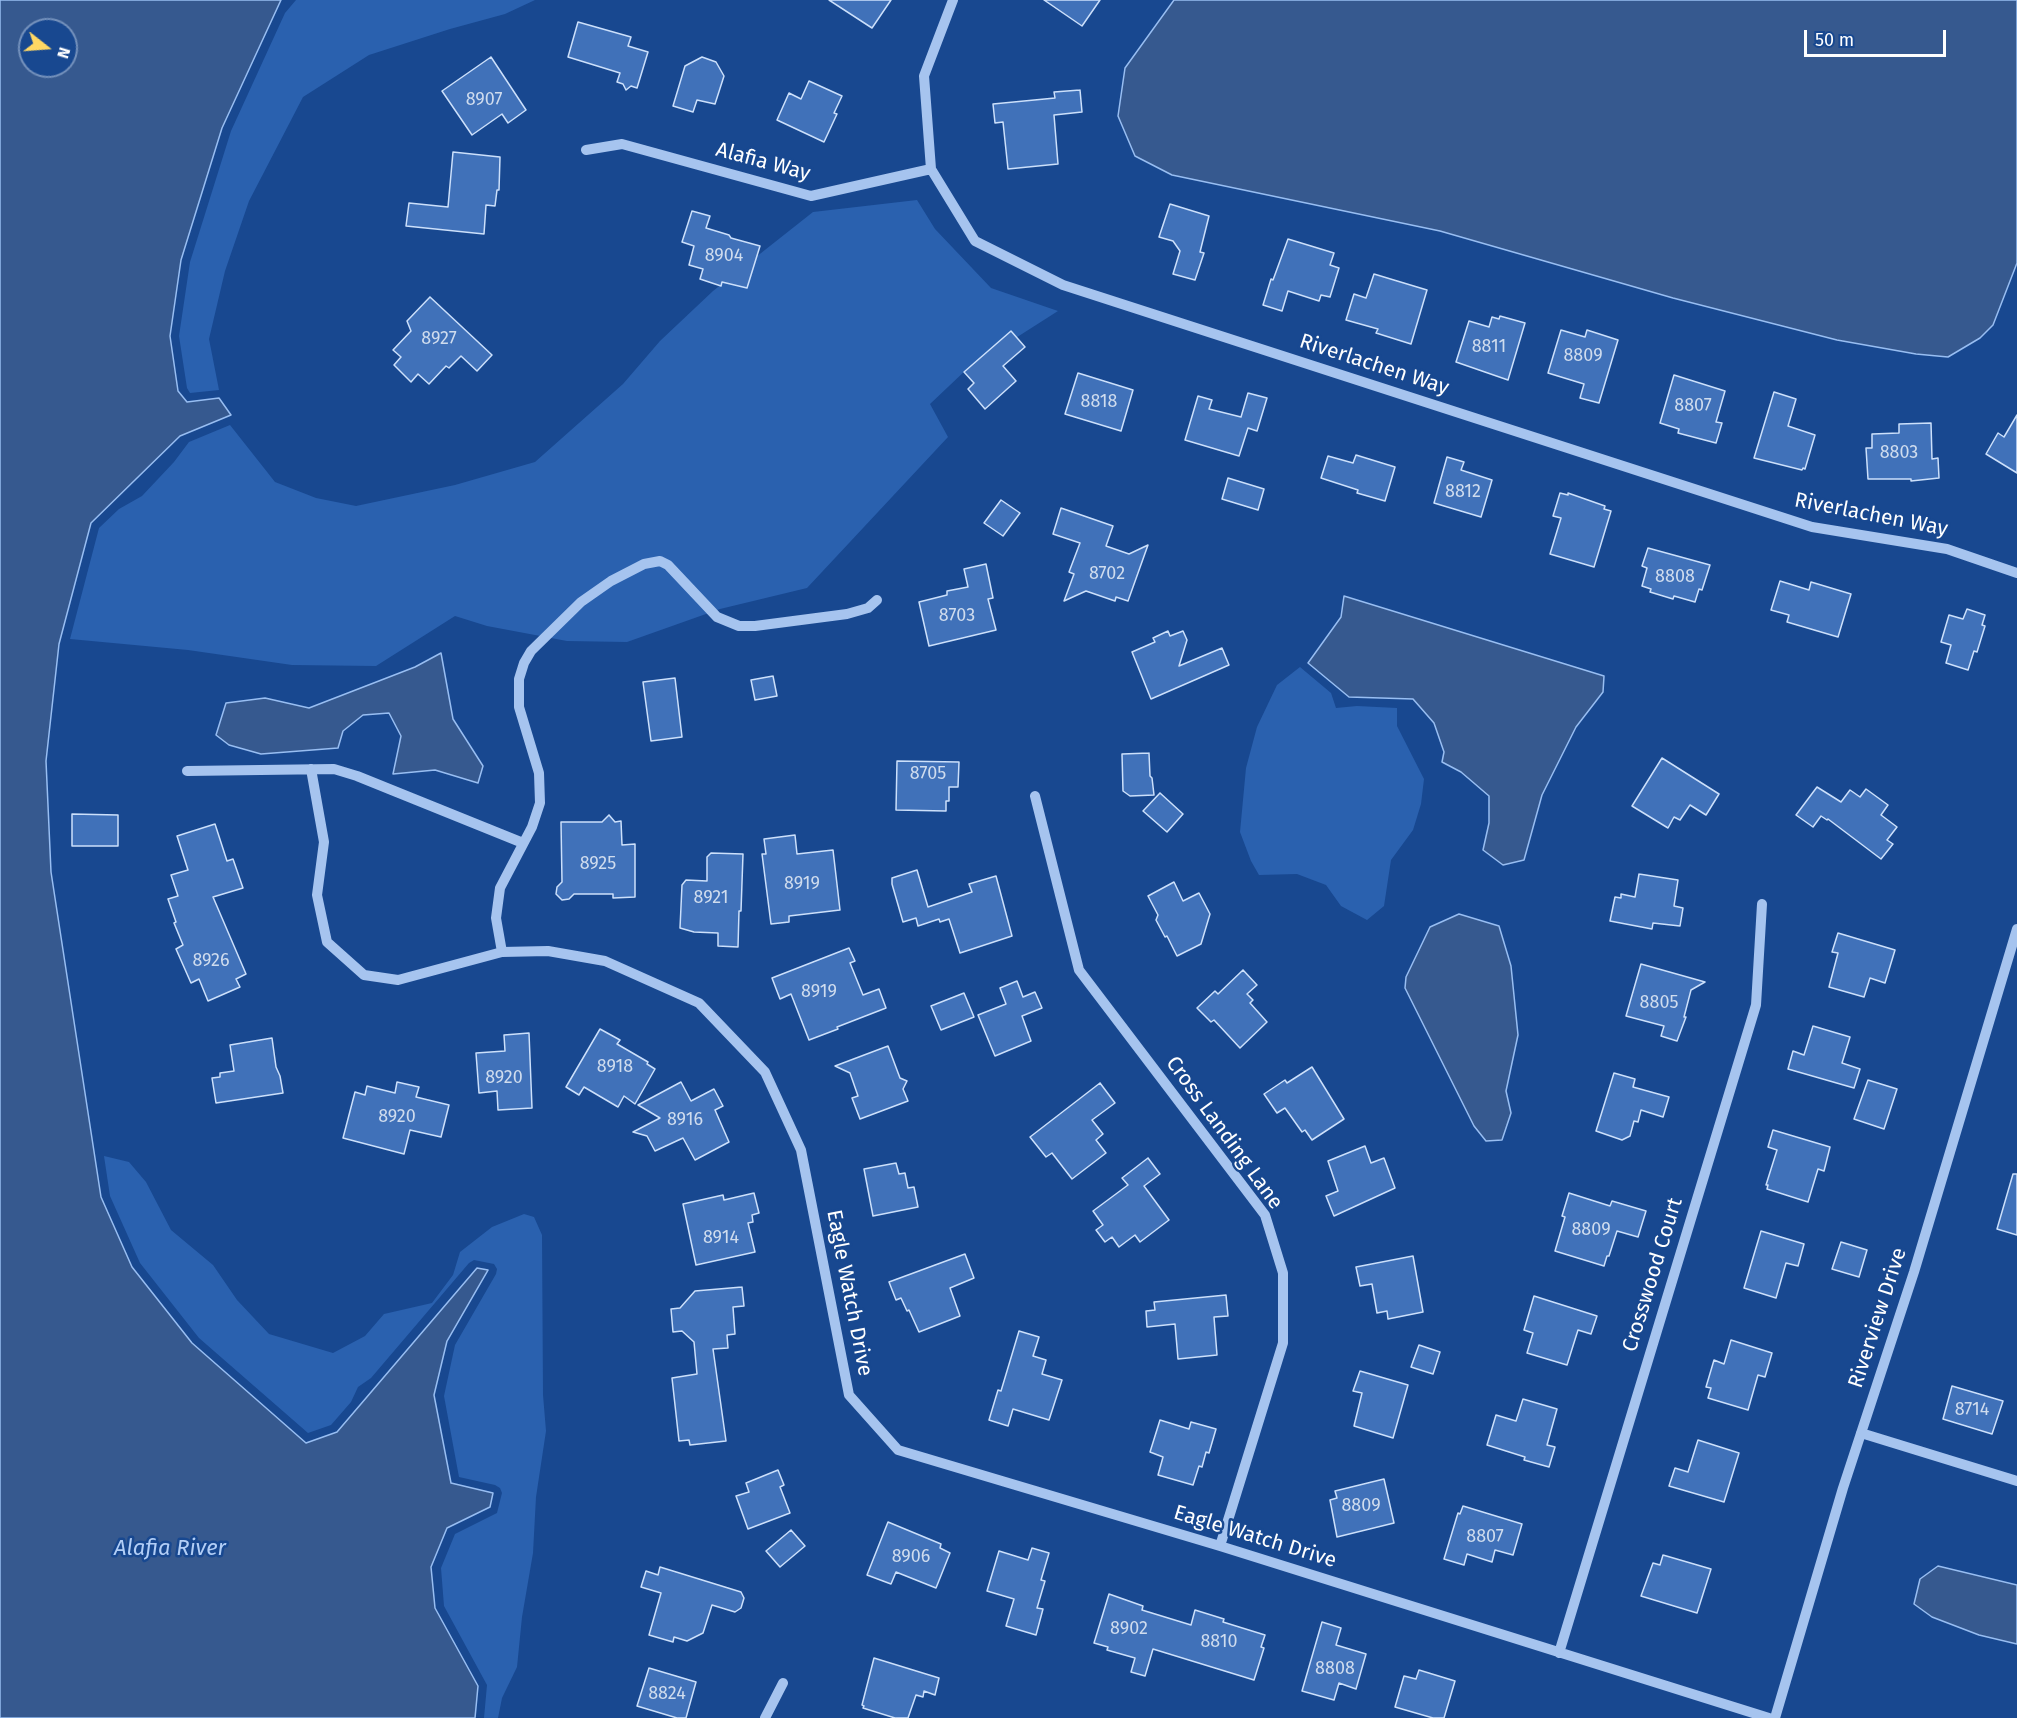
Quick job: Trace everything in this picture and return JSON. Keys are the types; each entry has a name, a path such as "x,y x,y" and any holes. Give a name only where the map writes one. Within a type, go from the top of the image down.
{"street":[{"name":"Riverlachen Way","path":"953,0 924,76 931,169 975,241 1063,285 1812,526 1947,549 2017,573"},
{"name":"Alafia Way","path":"586,150 621,144 811,196 931,169"},
{"path":"502,951 497,934 497,905 500,888 537,816 540,803 539,773 519,707 519,679 531,651 581,602 610,581 644,564 660,561 674,571 717,617 739,627 847,614 868,608 878,600"},
{"name":"Eagle Watch Drive","path":"311,769 324,842 316,895 327,942 364,975 398,980 502,951 548,951 605,961 699,1002 765,1072 801,1150 849,1395 898,1450 1220,1546 1769,1718"},
{"path":"187,771 334,769 357,776 523,843"},
{"name":"Cross Landing Lane","path":"1035,796 1079,970 1265,1215 1283,1273 1283,1343 1220,1546"},
{"name":"Crosswood Court","path":"1559,1653 1756,1005 1762,904"},
{"name":"Riverview Drive","path":"1775,1718 1839,1499 1914,1272 2017,929"},
{"path":"1861,1433 2017,1481"},
{"path":"765,1718 783,1683"}],"shaded area":[{"path":"296,0 535,0 505,14 369,55 303,97 249,201 225,271 209,339 219,390 190,393 187,388 179,336 190,262 231,131 285,13"},
{"path":"917,200 935,229 991,288 1058,311 967,369 930,404 948,437 807,588 720,609 627,642 567,641 487,626 455,616 376,666 292,665 188,650 70,639 99,528 119,509 142,496 174,462 189,442 230,425 275,482 316,498 356,506 455,485 535,462 623,384 660,341 713,291 813,212"},
{"path":"1300,667 1331,693 1336,708 1357,706 1397,708 1397,726 1424,779 1421,804 1413,830 1391,860 1384,906 1367,920 1341,906 1326,885 1297,874 1259,875 1240,832 1246,768 1257,727 1277,685"},
{"path":"104,1156 129,1162 146,1182 171,1230 213,1265 237,1300 269,1334 333,1353 365,1336 384,1314 432,1303 453,1275 460,1252 492,1227 524,1214 534,1217 542,1235 543,1395 546,1431 536,1497 533,1553 522,1617 517,1667 502,1698 498,1718 484,1718 487,1685 444,1606 441,1568 455,1534 497,1513 502,1493 495,1485 459,1477 444,1396 455,1345 496,1274 497,1269 494,1264 474,1260 469,1263 371,1378 358,1387 351,1402 331,1425 308,1433 199,1338 140,1263 110,1196"}],"water":[{"name":"Alafia River","path":"0,0 281,0 222,128 181,260 170,336 178,391 187,402 219,398 231,415 180,436 91,523 59,644 46,761 51,872 101,1197 132,1267 192,1343 306,1443 337,1432 477,1268 488,1270 447,1341 434,1395 451,1483 493,1493 490,1507 447,1528 431,1567 435,1608 478,1686 475,1718 0,1718"},
{"path":"1174,0 2017,0 2017,263 1993,325 1980,338 1948,357 1916,354 1837,340 1673,298 1440,231 1172,175 1135,156 1118,116 1125,68"},
{"path":"1344,596 1604,676 1603,692 1576,727 1542,795 1524,860 1503,865 1483,850 1489,823 1489,796 1461,772 1442,762 1444,752 1434,723 1413,699 1349,697 1308,663 1341,617"},
{"path":"441,653 453,719 483,766 478,783 435,770 393,774 401,736 389,713 363,715 343,731 338,748 261,754 229,745 216,735 226,703 265,698 309,708 415,667"},
{"path":"1459,914 1499,926 1511,966 1518,1035 1506,1091 1511,1113 1502,1140 1486,1141 1474,1126 1405,988 1406,977 1430,927"},
{"path":"1938,1566 2017,1585 2017,1644 1979,1635 1932,1617 1914,1604 1920,1579"}],"building":[{"path":"829,0 891,0 872,28"},
{"path":"1044,0 1100,0 1082,26"},
{"path":"578,22 631,37 628,46 648,52 637,88 631,86 626,90 623,84 617,82 620,73 568,57"},
{"path":"491,57 526,110 508,123 502,114 472,135 442,91"},
{"path":"702,57 716,62 724,76 715,104 697,100 693,112 673,106 685,66"},
{"path":"809,81 842,96 834,113 837,114 824,142 777,120 789,93 801,99"},
{"path":"1080,90 1082,112 1054,115 1058,164 1008,169 1003,122 995,123 993,104 1055,98 1054,92"},
{"path":"453,152 500,157 499,190 497,190 495,206 486,205 484,234 406,226 409,203 448,207"},
{"path":"1170,204 1209,216 1200,252 1204,253 1195,280 1173,274 1180,251 1173,241 1159,237"},
{"path":"692,211 710,216 706,228 760,246 747,288 722,282 721,286 700,279 703,269 689,265 694,246 682,242"},
{"path":"1288,239 1334,253 1330,265 1339,268 1330,297 1321,295 1319,301 1288,291 1282,311 1263,305"},
{"path":"1374,274 1427,290 1411,344 1376,333 1378,329 1346,320 1354,294 1366,298"},
{"path":"430,297 492,355 477,371 461,356 449,368 446,366 429,384 418,374 411,382 394,365 401,357 393,350 411,331 407,321"},
{"path":"1500,316 1525,323 1508,380 1456,362 1469,321 1489,327 1492,317 1499,319"},
{"path":"1561,330 1585,337 1587,330 1618,340 1599,403 1580,398 1584,384 1548,373"},
{"path":"1011,331 1025,347 1003,366 1016,381 985,409 968,389 974,383 964,372"},
{"path":"1078,373 1133,390 1121,431 1065,414"},
{"path":"1674,375 1725,391 1716,422 1722,423 1716,443 1678,433 1679,429 1660,423"},
{"path":"1774,392 1796,399 1788,426 1815,435 1805,469 1754,458"},
{"path":"1248,393 1267,398 1257,431 1248,428 1239,456 1185,440 1198,396 1212,400 1209,409 1241,417"},
{"path":"2017,415 2017,473 1986,454 1998,433 2004,437"},
{"path":"1931,423 1932,459 1938,458 1939,478 1911,481 1911,479 1868,479 1866,448 1872,448 1872,434 1899,433 1899,424"},
{"path":"1356,455 1395,467 1385,501 1357,493 1358,490 1321,478 1328,456 1353,463"},
{"path":"1447,457 1464,462 1461,470 1492,480 1481,517 1434,503"},
{"path":"1228,478 1264,489 1258,510 1222,499"},
{"path":"1560,493 1568,495 1568,493 1605,506 1604,509 1611,511 1594,567 1550,554 1561,518 1553,516"},
{"path":"1001,500 1020,513 1003,536 984,523"},
{"path":"1061,508 1113,526 1106,546 1129,554 1148,545 1128,601 1116,597 1115,601 1086,591 1064,601 1074,574 1069,572 1080,543 1053,534"},
{"path":"1648,548 1710,565 1702,590 1699,589 1695,602 1674,596 1673,599 1650,592 1651,589 1642,586 1647,568 1642,566"},
{"path":"986,564 993,598 988,599 996,630 929,646 919,602 947,595 947,591 968,587 964,569"},
{"path":"1780,581 1809,590 1811,582 1851,594 1838,637 1787,622 1789,615 1771,610"},
{"path":"1967,609 1985,615 1982,625 1985,626 1977,652 1974,651 1968,670 1946,663 1951,645 1941,642 1949,615 1963,619"},
{"path":"1168,631 1170,636 1183,631 1187,640 1179,666 1222,648 1229,665 1151,699 1132,652 1155,642 1153,638"},
{"path":"773,676 777,696 755,700 751,680"},
{"path":"675,678 682,737 651,741 643,682"},
{"path":"1149,753 1154,795 1130,796 1123,791 1122,754"},
{"path":"1662,758 1719,794 1706,815 1690,805 1680,820 1674,817 1668,828 1632,806"},
{"path":"897,761 959,762 958,787 949,787 946,811 896,810"},
{"path":"1817,787 1841,802 1850,790 1860,797 1866,789 1888,805 1881,815 1897,827 1887,840 1893,844 1881,859 1828,819 1821,816 1813,827 1796,815"},
{"path":"1160,793 1183,814 1167,832 1143,811"},
{"path":"72,814 118,815 118,846 72,846"},
{"path":"609,815 615,822 621,821 622,845 635,844 635,897 613,898 613,894 574,894 569,899 562,900 556,894 557,887 562,882 561,822 602,822"},
{"path":"215,824 227,861 233,859 243,888 213,897 246,974 236,979 240,987 208,1001 199,979 191,983 176,949 183,945 168,899 178,896 171,875 188,870 177,836"},
{"path":"795,835 797,854 833,850 840,910 789,916 789,922 771,924 762,854 766,854 764,839"},
{"path":"711,853 743,854 738,947 718,946 718,933 694,932 680,928 682,885 686,880 707,881 707,857"},
{"path":"917,870 928,907 972,892 969,884 996,876 1012,936 960,953 949,919 940,922 939,919 918,926 916,918 903,922 892,878"},
{"path":"1639,874 1678,880 1674,906 1683,908 1680,926 1653,923 1652,929 1610,921 1615,897 1621,898 1621,894 1635,897"},
{"path":"1174,882 1183,901 1199,893 1210,914 1201,944 1177,956 1156,920 1158,915 1148,896"},
{"path":"1838,933 1895,950 1885,983 1870,978 1864,997 1829,987 1838,953 1832,952"},
{"path":"849,948 855,961 850,963 863,995 879,989 886,1008 809,1040 791,994 780,999 772,978"},
{"path":"1641,964 1705,982 1691,990 1684,1017 1686,1017 1677,1041 1661,1036 1664,1026 1626,1016"},
{"path":"1243,970 1257,985 1247,994 1253,1000 1250,1003 1267,1022 1240,1048 1214,1020 1211,1022 1197,1008 1215,991 1218,994"},
{"path":"1017,981 1023,997 1035,992 1042,1008 1022,1016 1031,1041 995,1056 978,1015 1006,1004 1000,988"},
{"path":"964,993 974,1017 941,1030 931,1006"},
{"path":"1813,1026 1850,1037 1842,1063 1860,1069 1854,1088 1788,1069 1793,1051 1804,1055"},
{"path":"600,1029 620,1040 617,1044 648,1062 647,1064 655,1069 635,1104 624,1096 618,1107 584,1087 579,1095 566,1087"},
{"path":"529,1033 532,1108 498,1110 497,1091 479,1093 476,1053 505,1051 504,1035"},
{"path":"272,1038 283,1093 216,1103 212,1078 220,1077 220,1073 234,1071 230,1045"},
{"path":"888,1046 900,1078 907,1081 903,1089 908,1101 860,1119 852,1098 858,1096 850,1073 835,1066"},
{"path":"1312,1067 1344,1119 1312,1140 1305,1130 1302,1132 1285,1108 1277,1113 1264,1094 1285,1080 1287,1083"},
{"path":"1614,1073 1635,1079 1633,1087 1669,1097 1663,1117 1641,1110 1638,1122 1634,1121 1630,1136 1622,1140 1596,1131"},
{"path":"1868,1080 1897,1089 1884,1129 1854,1119"},
{"path":"397,1082 419,1087 416,1097 449,1105 441,1137 410,1130 404,1154 343,1138 355,1092 365,1095 367,1086 395,1093"},
{"path":"681,1082 691,1101 714,1089 723,1106 715,1110 729,1142 695,1160 683,1138 655,1151 647,1136 633,1132 660,1118 638,1105"},
{"path":"1100,1083 1115,1103 1092,1120 1103,1134 1096,1140 1106,1153 1072,1179 1052,1153 1046,1157 1030,1137"},
{"path":"1773,1130 1830,1147 1824,1171 1818,1169 1808,1202 1767,1189 1768,1185 1766,1185 1777,1150 1768,1147"},
{"path":"1365,1146 1371,1163 1384,1158 1395,1188 1334,1216 1326,1196 1338,1191 1328,1161"},
{"path":"1148,1158 1160,1174 1144,1186 1169,1220 1140,1242 1135,1235 1119,1247 1112,1237 1105,1242 1096,1230 1103,1225 1093,1211 1128,1185 1122,1178"},
{"path":"896,1163 899,1174 905,1173 908,1188 914,1187 918,1207 873,1216 864,1169"},
{"path":"2013,1174 2017,1174 2017,1235 1997,1229"},
{"path":"754,1193 759,1213 752,1215 753,1222 748,1223 755,1252 696,1265 683,1204 723,1195 724,1200"},
{"path":"1569,1193 1610,1206 1612,1201 1646,1211 1638,1237 1617,1231 1604,1266 1555,1251"},
{"path":"1761,1231 1804,1244 1798,1266 1786,1263 1776,1298 1744,1288"},
{"path":"1841,1242 1867,1250 1859,1277 1832,1269"},
{"path":"965,1254 974,1278 950,1288 960,1316 919,1332 901,1298 896,1300 889,1282"},
{"path":"1413,1256 1423,1312 1388,1319 1387,1311 1377,1313 1372,1284 1360,1286 1356,1267"},
{"path":"742,1287 744,1306 733,1307 735,1334 727,1335 728,1348 713,1349 726,1441 690,1445 689,1440 679,1441 672,1378 697,1374 694,1342 682,1331 673,1332 671,1309 680,1308 695,1291"},
{"path":"1226,1295 1228,1316 1214,1317 1217,1355 1178,1359 1175,1324 1147,1327 1146,1311 1155,1310 1154,1302"},
{"path":"1534,1296 1597,1316 1591,1334 1578,1330 1567,1365 1527,1353 1533,1333 1524,1330"},
{"path":"1019,1331 1039,1337 1033,1356 1046,1360 1042,1374 1062,1380 1049,1420 1013,1409 1008,1426 989,1420 998,1390 1001,1391"},
{"path":"1731,1340 1772,1353 1765,1377 1758,1375 1748,1410 1708,1398 1711,1388 1706,1387 1714,1360 1724,1364"},
{"path":"1419,1345 1440,1352 1433,1374 1411,1367"},
{"path":"1360,1371 1408,1385 1393,1438 1354,1426 1362,1393 1353,1391"},
{"path":"1952,1386 2003,1401 1992,1434 1943,1419"},
{"path":"1523,1399 1557,1409 1547,1445 1555,1447 1549,1467 1487,1445 1496,1415 1516,1421"},
{"path":"1160,1420 1189,1429 1191,1422 1216,1429 1209,1453 1206,1452 1202,1467 1199,1466 1193,1485 1158,1475 1163,1457 1150,1452"},
{"path":"1698,1440 1739,1453 1724,1502 1669,1486 1675,1468 1688,1472"},
{"path":"778,1470 784,1485 780,1487 790,1513 748,1529 736,1496 749,1492 746,1483"},
{"path":"1384,1479 1394,1523 1337,1537 1330,1500 1337,1498 1335,1491"},
{"path":"1463,1506 1522,1524 1513,1555 1495,1550 1492,1562 1467,1554 1464,1565 1444,1559 1458,1513 1460,1514"},
{"path":"888,1522 941,1544 940,1548 950,1553 936,1588 896,1572 891,1584 867,1575"},
{"path":"791,1530 805,1546 780,1567 766,1551"},
{"path":"1032,1548 1049,1553 1041,1580 1045,1581 1037,1608 1043,1609 1036,1635 1006,1626 1014,1599 987,1591 999,1551 1028,1560"},
{"path":"1663,1555 1711,1569 1697,1613 1641,1596 1653,1563 1660,1565"},
{"path":"660,1567 741,1592 744,1598 741,1608 735,1612 712,1605 703,1633 687,1641 674,1637 673,1642 649,1635 661,1593 641,1587 646,1571 658,1575"},
{"path":"1109,1594 1143,1606 1142,1610 1191,1625 1195,1610 1224,1619 1223,1622 1265,1635 1261,1647 1264,1648 1254,1680 1153,1649 1145,1676 1131,1672 1135,1658 1107,1650 1108,1647 1094,1643"},
{"path":"1322,1622 1341,1628 1336,1645 1366,1654 1356,1689 1339,1683 1334,1700 1302,1691"},
{"path":"874,1658 939,1678 935,1695 924,1691 923,1697 916,1695 908,1718 895,1718 863,1708"},
{"path":"649,1668 696,1682 686,1718 677,1718 637,1706"},
{"path":"1419,1670 1455,1681 1444,1718 1433,1718 1395,1707 1404,1676 1416,1679"}]}
